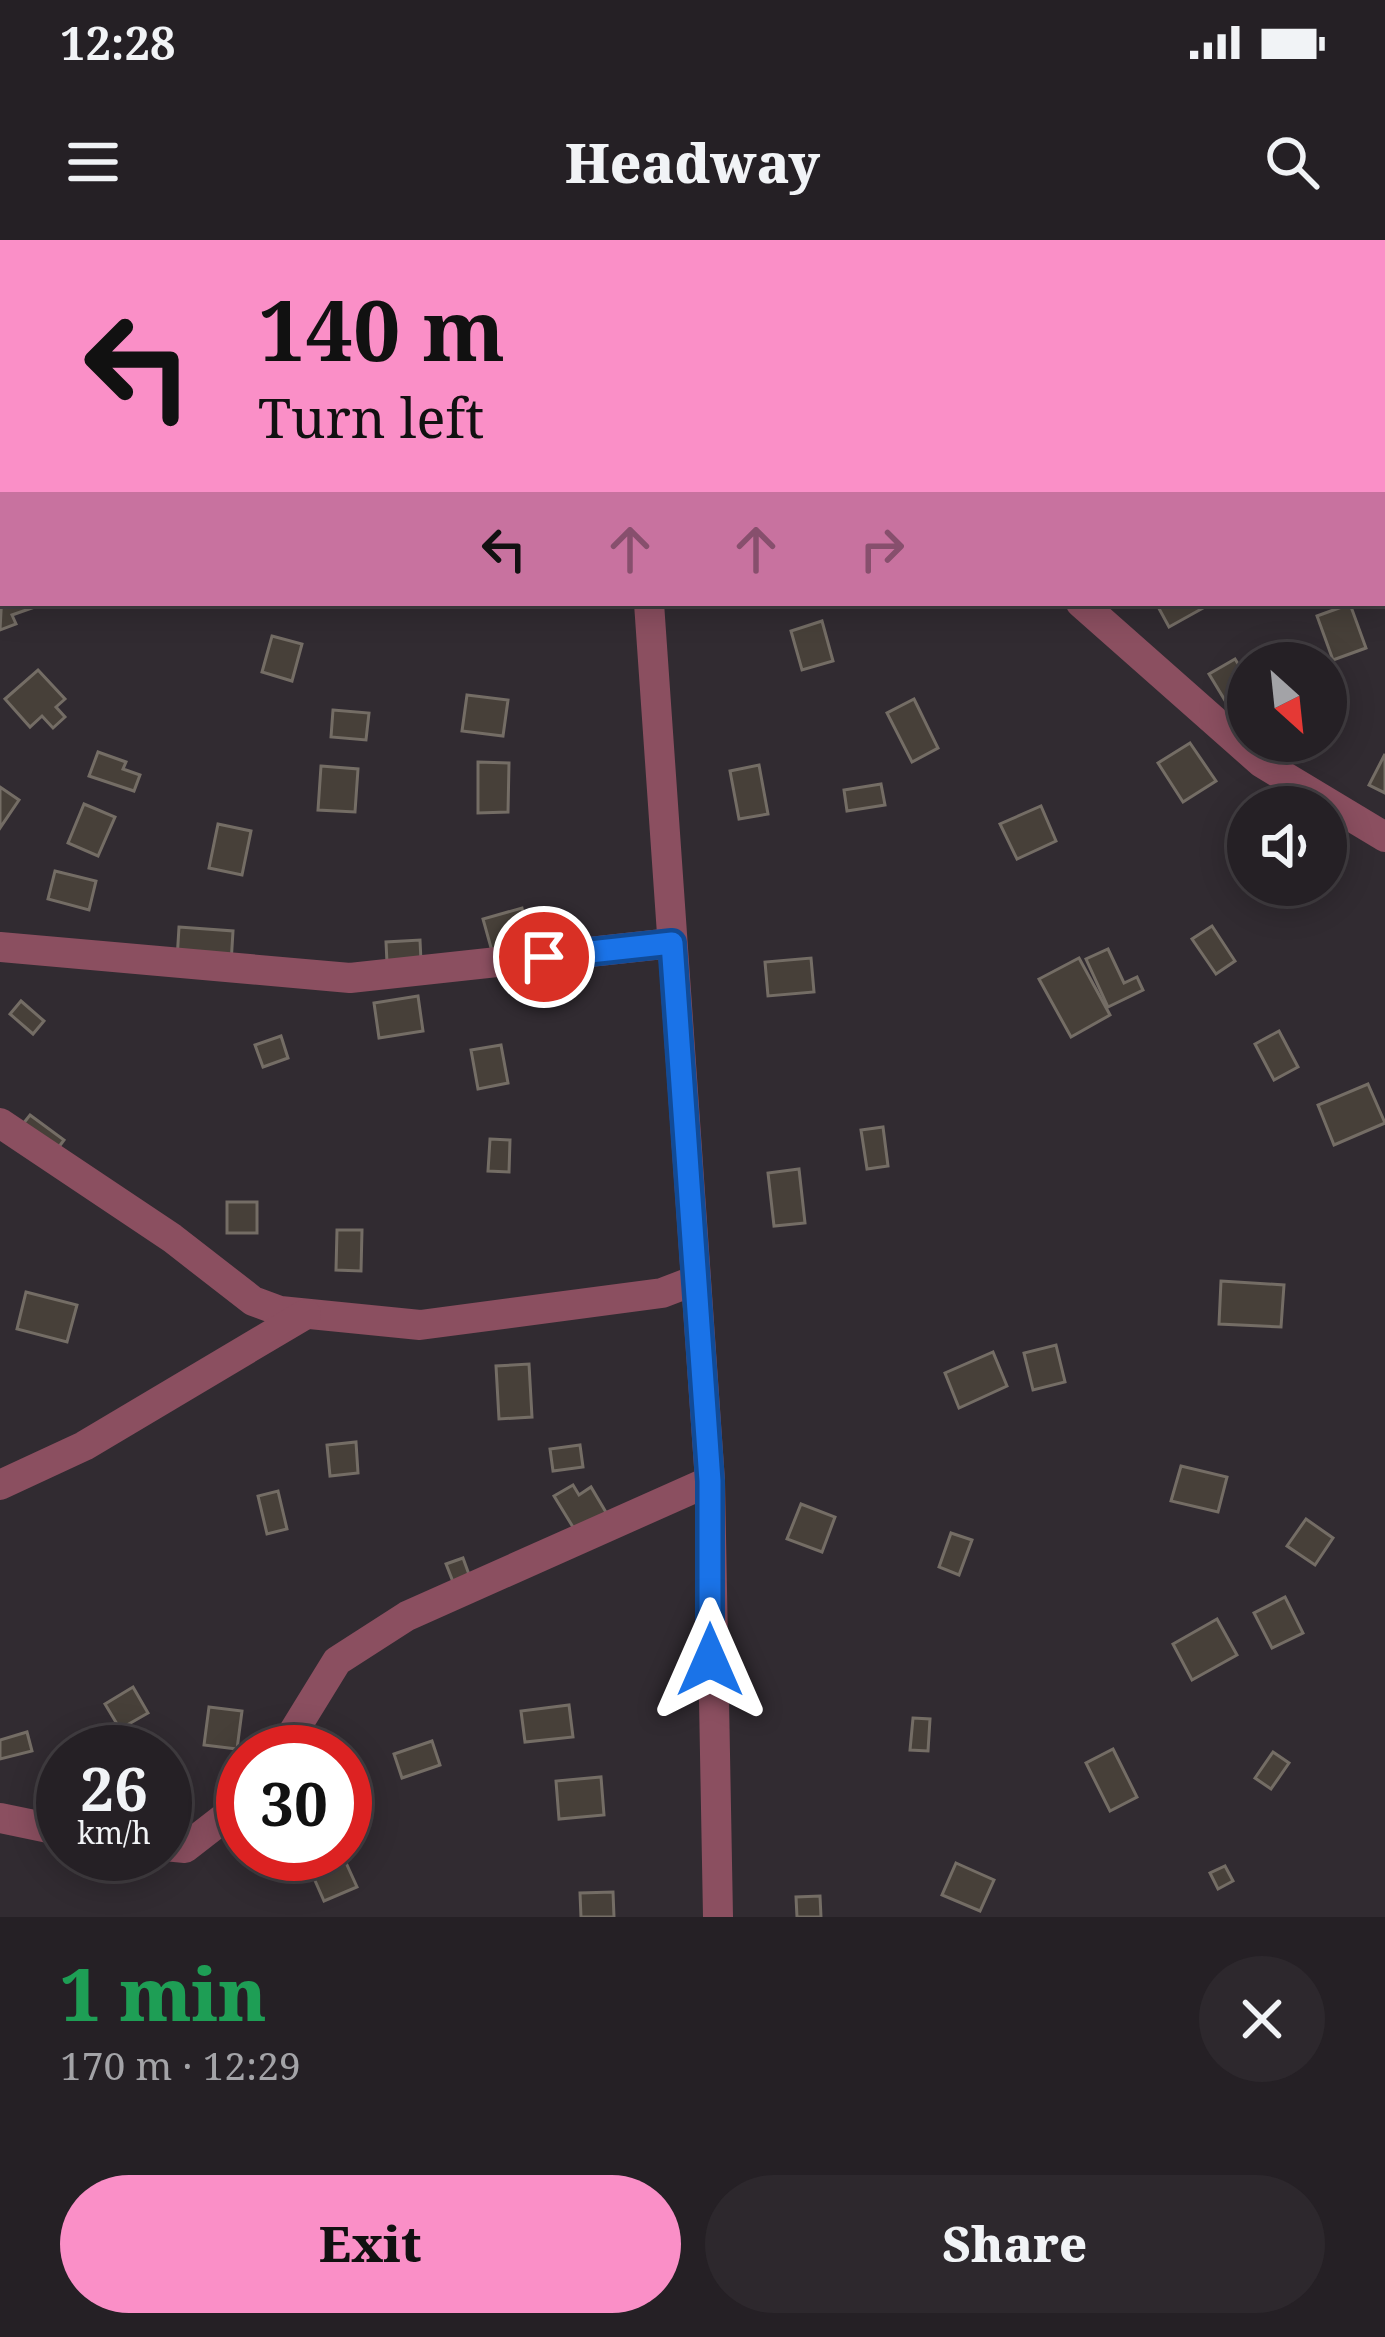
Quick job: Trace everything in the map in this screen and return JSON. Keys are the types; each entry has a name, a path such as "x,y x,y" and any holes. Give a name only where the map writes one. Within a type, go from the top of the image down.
{"street":[{"path":"649,606 710,1481 718,1917"},
{"path":"1084,606 1262,764 1385,837"},
{"path":"0,947 350,978 672,943"},
{"path":"0,1123 172,1238 253,1301 306,1314 420,1325 662,1293 696,1280"},
{"path":"0,1485 84,1446 306,1314"},
{"path":"298,1725 337,1661 390,1628 568,1540 710,1481"},
{"path":"0,1818 36,1825"},
{"path":"192,1843 216,1824"}],"building":[{"path":"1,606 32,606 12,615 16,624 0,630"},
{"path":"1158,606 1207,606 1169,627"},
{"path":"1351,606 1366,648 1347,655 1347,642 1326,642 1317,616"},
{"path":"822,621 833,661 802,670 791,631"},
{"path":"272,636 302,644 292,681 262,672"},
{"path":"1227,664 1227,704 1209,674"},
{"path":"38,670 65,699 56,707 65,717 53,728 42,716 30,727 5,699"},
{"path":"467,695 508,700 503,736 462,731"},
{"path":"914,699 938,748 912,762 887,713"},
{"path":"333,710 369,713 366,740 331,737"},
{"path":"1190,743 1216,781 1183,802 1158,763"},
{"path":"98,752 126,762 123,769 140,775 134,791 89,776"},
{"path":"1385,754 1385,793 1369,785"},
{"path":"478,762 509,763 508,812 478,813"},
{"path":"759,765 768,814 739,819 730,771"},
{"path":"321,766 358,769 355,812 318,810"},
{"path":"881,784 885,805 847,811 844,790"},
{"path":"0,787 19,800 0,828"},
{"path":"84,804 115,817 98,856 68,843"},
{"path":"1041,806 1056,841 1017,859 1000,824"},
{"path":"218,824 251,831 242,875 209,868"},
{"path":"55,871 96,881 89,910 48,899"},
{"path":"522,908 533,951 495,962 483,919"},
{"path":"1212,926 1235,961 1216,974 1192,939"},
{"path":"179,927 233,931 231,964 177,960"},
{"path":"420,940 421,961 387,963 386,942"},
{"path":"1108,949 1124,983 1137,977 1143,990 1108,1007 1086,959"},
{"path":"811,958 814,992 768,996 765,962"},
{"path":"1079,958 1110,1015 1071,1037 1039,979"},
{"path":"418,996 423,1031 379,1038 374,1003"},
{"path":"21,1001 44,1021 33,1034 10,1014"},
{"path":"1279,1031 1298,1067 1274,1080 1255,1044"},
{"path":"281,1036 288,1058 263,1067 255,1045"},
{"path":"501,1045 508,1083 478,1089 471,1050"},
{"path":"1368,1084 1385,1123 1334,1145 1318,1105"},
{"path":"30,1115 64,1140 50,1159 15,1134"},
{"path":"883,1127 888,1166 867,1169 861,1130"},
{"path":"490,1139 510,1140 509,1172 488,1171"},
{"path":"799,1169 805,1223 774,1226 768,1173"},
{"path":"227,1202 257,1202 257,1233 227,1233"},
{"path":"337,1230 362,1230 361,1271 336,1270"},
{"path":"1221,1281 1284,1285 1281,1327 1219,1324"},
{"path":"26,1292 77,1305 67,1342 17,1329"},
{"path":"1056,1345 1065,1382 1033,1390 1024,1353"},
{"path":"993,1352 1007,1386 959,1408 945,1373"},
{"path":"529,1364 532,1417 499,1419 496,1366"},
{"path":"356,1442 358,1473 330,1476 327,1445"},
{"path":"580,1445 583,1467 553,1471 550,1449"},
{"path":"1181,1466 1227,1477 1218,1512 1171,1501"},
{"path":"573,1485 579,1495 591,1487 607,1514 576,1532 554,1496"},
{"path":"278,1491 287,1529 267,1534 258,1496"},
{"path":"801,1504 835,1517 822,1552 787,1539"},
{"path":"1306,1519 1333,1538 1315,1565 1287,1546"},
{"path":"951,1533 972,1540 959,1575 939,1567"},
{"path":"463,1558 475,1591 459,1597 446,1564"},
{"path":"1285,1597 1303,1633 1272,1648 1254,1613"},
{"path":"1217,1619 1237,1655 1192,1680 1173,1644"},
{"path":"133,1687 148,1713 118,1725 105,1704"},
{"path":"569,1705 573,1737 525,1742 521,1711"},
{"path":"209,1707 242,1711 240,1725 216,1725 216,1746 204,1745"},
{"path":"913,1718 930,1719 928,1751 910,1750"},
{"path":"27,1732 32,1751 0,1759 0,1740"},
{"path":"432,1741 440,1765 402,1778 394,1754"},
{"path":"1113,1749 1137,1797 1110,1811 1086,1763"},
{"path":"1273,1752 1289,1763 1271,1789 1255,1778"},
{"path":"601,1777 604,1815 559,1819 556,1781"},
{"path":"956,1863 994,1880 980,1911 942,1895"},
{"path":"1225,1866 1233,1881 1218,1889 1210,1873"},
{"path":"315,1881 354,1881 357,1887 324,1901"},
{"path":"613,1892 614,1917 581,1917 580,1893"},
{"path":"820,1896 821,1917 797,1917 796,1897"}],"route":[{"path":"544,957 672,943 710,1481 710,1660"}]}
